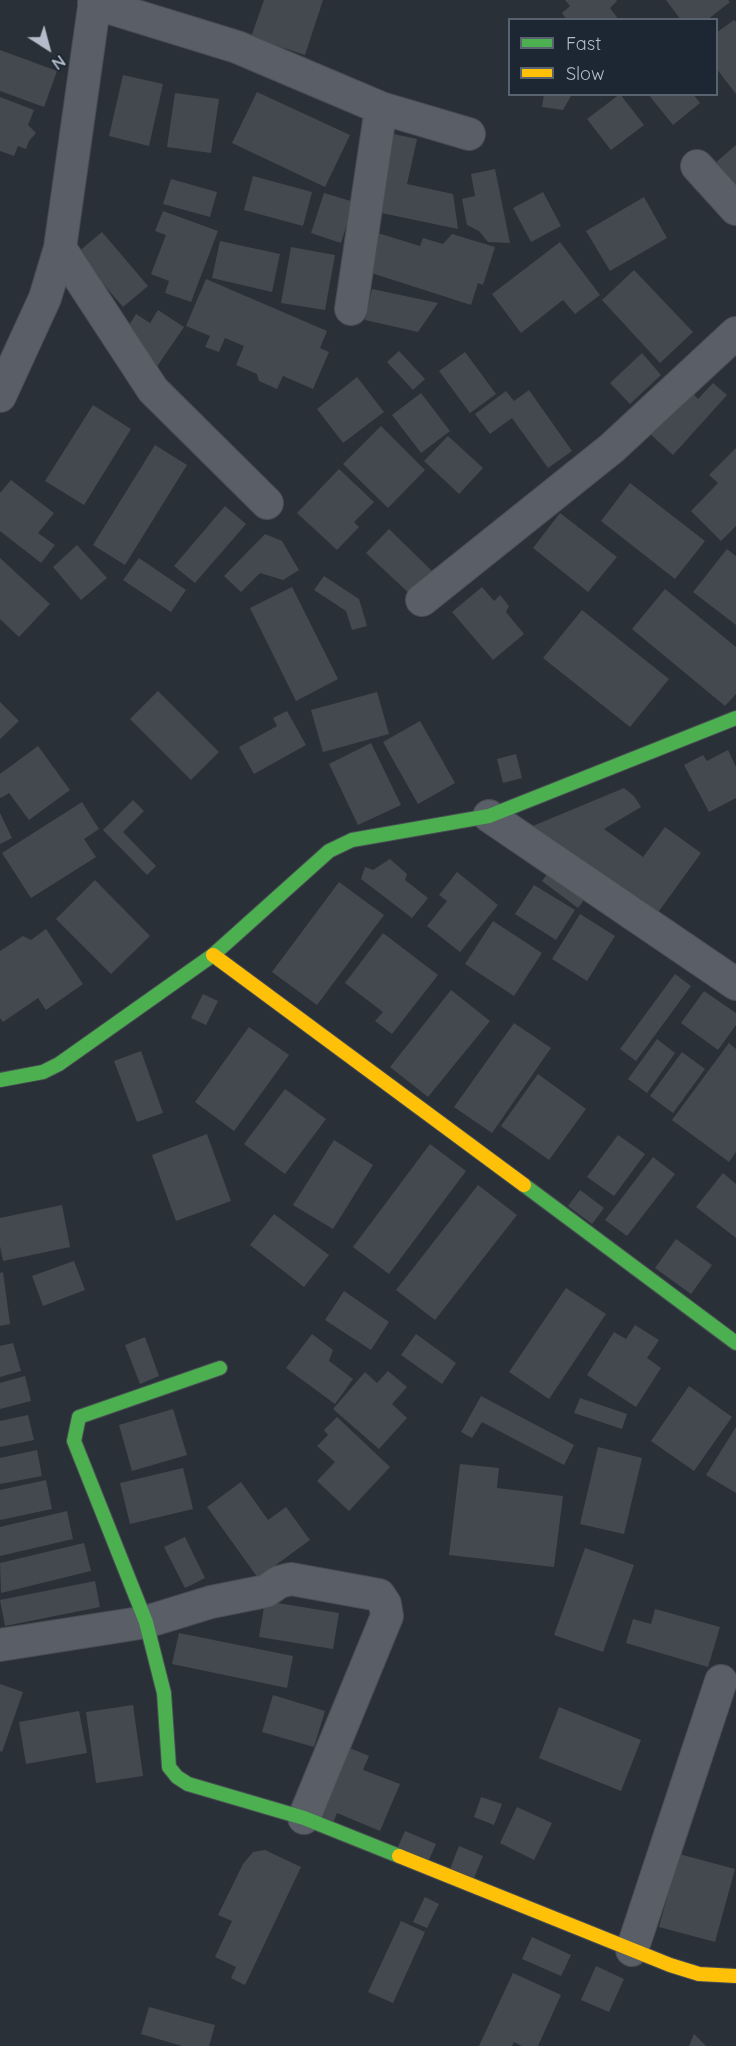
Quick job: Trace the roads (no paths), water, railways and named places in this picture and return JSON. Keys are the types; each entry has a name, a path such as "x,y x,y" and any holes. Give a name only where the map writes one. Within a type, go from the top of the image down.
{"street":[{"path":"0,396 45,298 60,248 94,2 237,47 381,108 469,134"},
{"path":"351,309 381,108"},
{"path":"697,166 736,209"},
{"path":"60,248 153,390 267,503"},
{"path":"422,600 612,448 736,333"},
{"path":"0,1080 43,1072 59,1064 213,955 328,851 341,844 352,840 489,816 736,718"},
{"path":"489,816 736,984"},
{"path":"213,955 736,1343"},
{"path":"220,1368 79,1417 74,1441 146,1622 164,1693 169,1767 177,1777 188,1784 304,1818 670,1965 699,1974 736,1976"},
{"path":"0,1645 146,1622 211,1602 266,1592 279,1581 291,1579 380,1595 385,1604 387,1616 304,1818"},
{"path":"632,1950 721,1681"}]}
